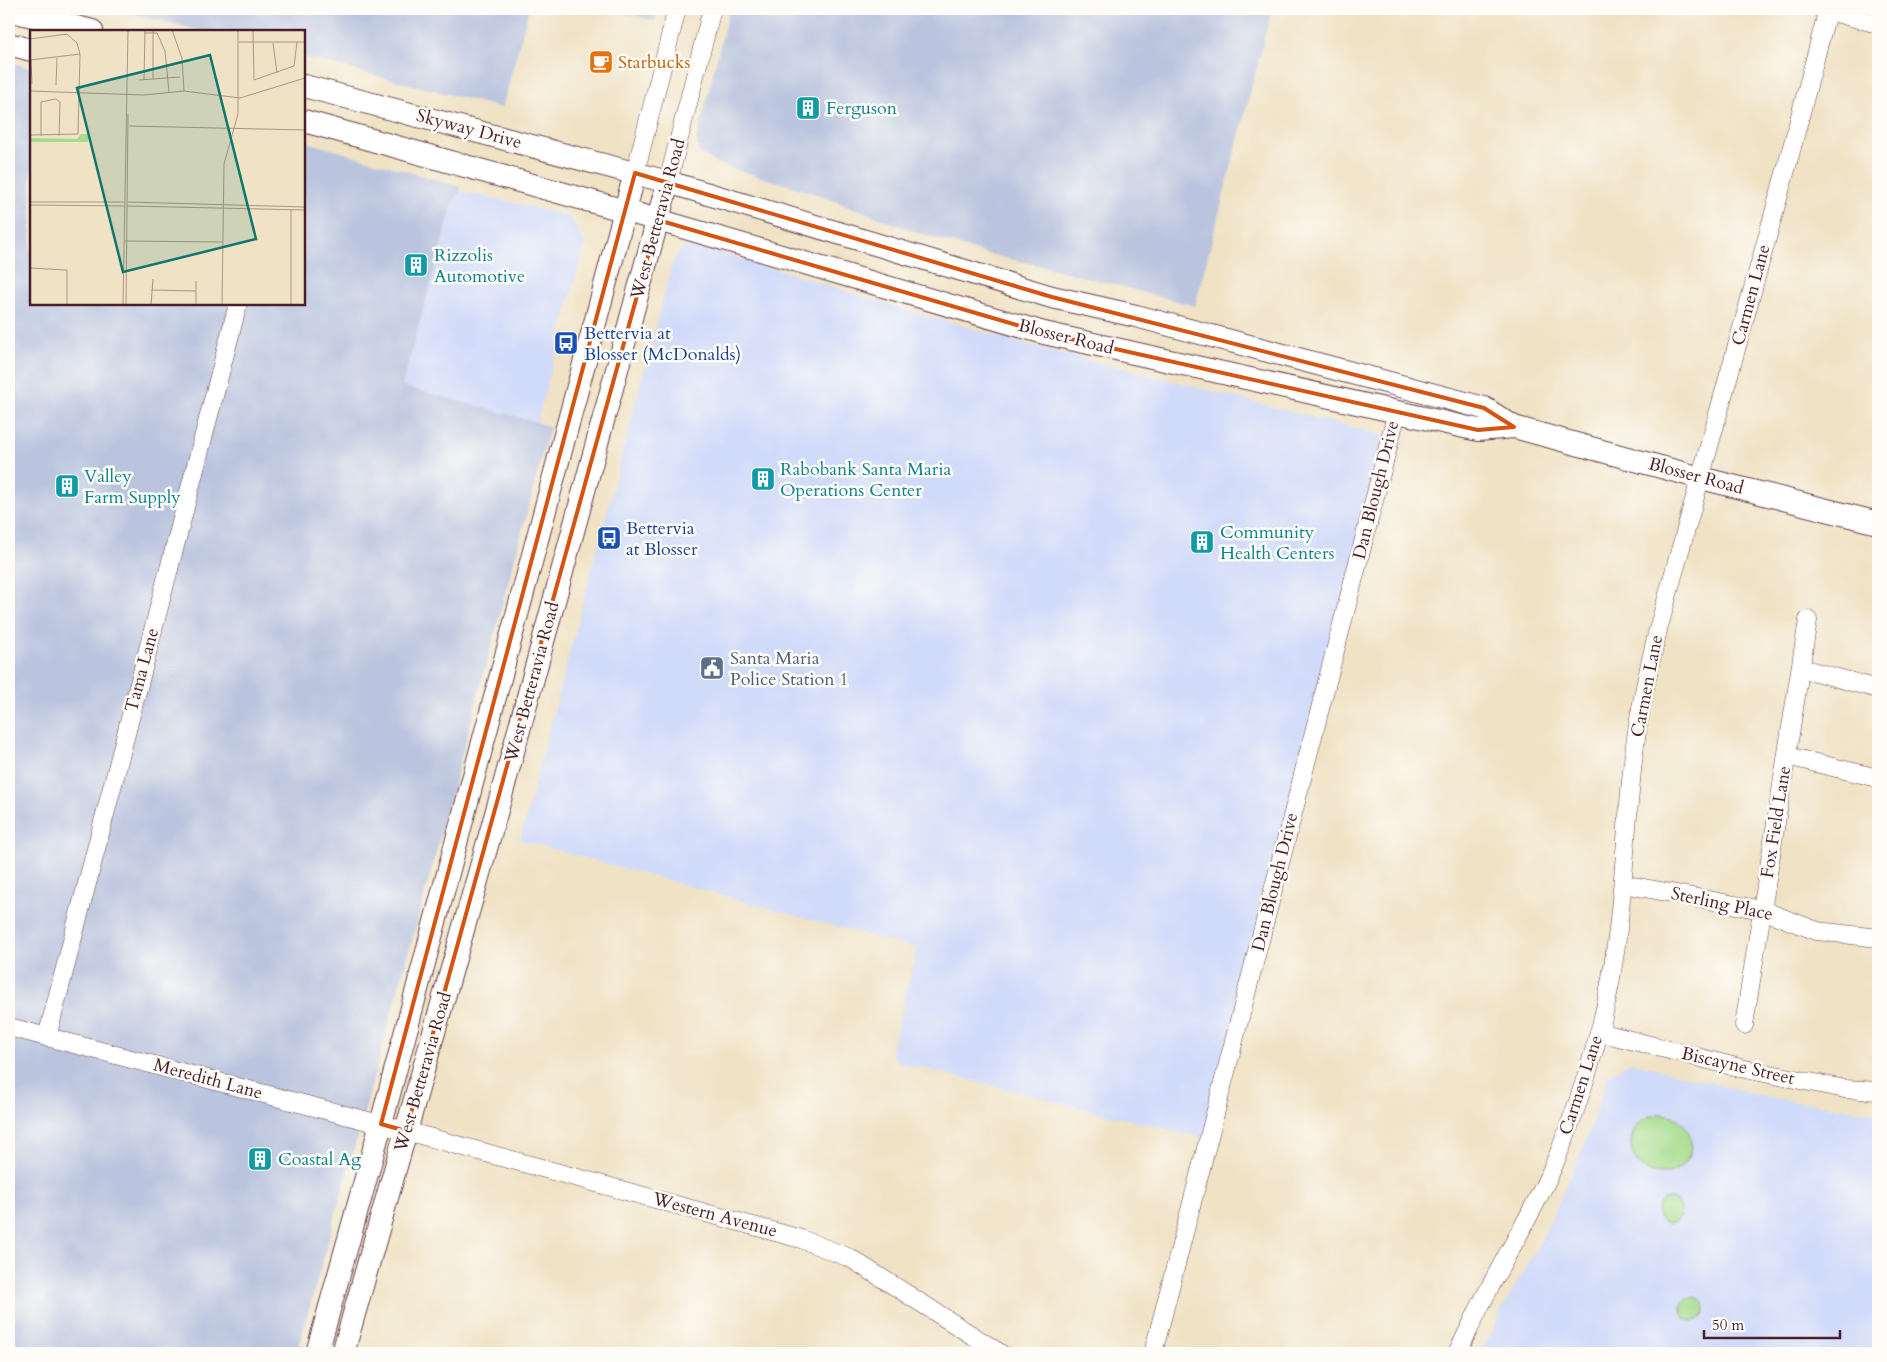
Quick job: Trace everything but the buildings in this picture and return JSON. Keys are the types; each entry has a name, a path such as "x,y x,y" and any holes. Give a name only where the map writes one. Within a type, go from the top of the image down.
{"main road":[{"path":"9,10 88,30"},
{"path":"9,44 30,50"},
{"name":"Skyway Drive","path":"305,86 635,173"},
{"name":"Skyway Drive","path":"305,121 625,211"},
{"name":"Blosser Road","path":"635,173 1052,297 1136,316 1484,408 1514,427 1700,478 1878,523"},
{"name":"West Betteravia Road","path":"317,1353 381,1124 635,173"},
{"name":"West Betteravia Road","path":"344,1353 501,796 668,182"},
{"name":"Blosser Road","path":"625,211 1044,333 1478,430 1514,427"}],"street":[{"name":"West Betteravia Road","path":"635,173 677,9"},
{"name":"West Betteravia Road","path":"668,182 712,9"},
{"path":"1825,9 1878,24"},
{"name":"Carmen Lane","path":"1457,1353 1528,1219 1556,1159 1581,1091 1599,1032 1613,966 1623,884 1633,761 1641,701 1658,630 1825,9"},
{"name":"Tama Lane","path":"47,1037 238,305"},
{"name":"Dan Blough Drive","path":"1153,1353 1396,412"},
{"name":"Fox Field Lane","path":"1744,1025 1808,620"},
{"path":"1800,668 1878,689"},
{"path":"1787,756 1878,778"},
{"name":"Sterling Place","path":"1623,884 1762,910 1817,931 1878,938"},
{"name":"Meredith Lane","path":"9,1028 406,1131"},
{"name":"Biscayne Street","path":"1599,1032 1740,1068 1845,1089 1878,1091"},
{"name":"Western Avenue","path":"406,1131 801,1239 826,1248 850,1258 1000,1353"}],"highlighted area":[{"path":"635,173 1052,297 1484,408 1514,427 1478,430 1044,333 658,220 406,1131 381,1124"}],"shaded area":[{"path":"113,9 529,9 502,108 305,57 305,30 198,30"},
{"path":"608,9 658,9 655,21"},
{"path":"729,9 1272,9 1195,306 1055,269 987,254 919,233 814,193 718,164 699,152 697,139"},
{"path":"9,62 30,68 30,305 305,305 305,141 460,187 460,191 453,203 402,386 550,427 421,908 297,1353 9,1353"},
{"path":"460,191 541,209 571,218 585,243 537,422 402,387 453,203"},
{"path":"690,245 718,251 897,307 1026,344 1406,441 1394,448 1209,1140 898,1062 893,1057 892,1049 917,949 520,840 673,261 679,251"},
{"path":"1631,1062 1765,1097 1878,1113 1878,1353 1481,1353 1504,1305 1542,1239 1584,1146 1608,1075"}],"green space":[{"path":"1661,1114 1678,1119 1686,1127 1691,1144 1686,1161 1678,1169 1661,1174 1644,1169 1636,1161 1631,1144 1636,1127 1644,1119"},
{"path":"1669,1199 1678,1202 1681,1211 1678,1220 1669,1223 1660,1220 1657,1211 1660,1202"},
{"path":"1693,1297 1702,1300 1705,1309 1702,1318 1693,1321 1684,1318 1681,1309 1684,1300"}],"place":[{"name":"Starbucks","path":"601,62"},
{"name":"Ferguson","path":"808,108"},
{"name":"Rizzolis Automotive","path":"416,265"},
{"name":"Bettervia at Blosser (McDonalds)","path":"566,343"},
{"name":"Rabobank Santa Maria Operations Center","path":"763,479"},
{"name":"Valley Farm Supply","path":"67,486"},
{"name":"Bettervia at Blosser","path":"609,538"},
{"name":"Community Health Centers","path":"1202,542"},
{"name":"Santa Maria Police Station 1","path":"712,668"},
{"name":"Coastal Ag","path":"260,1159"}]}
